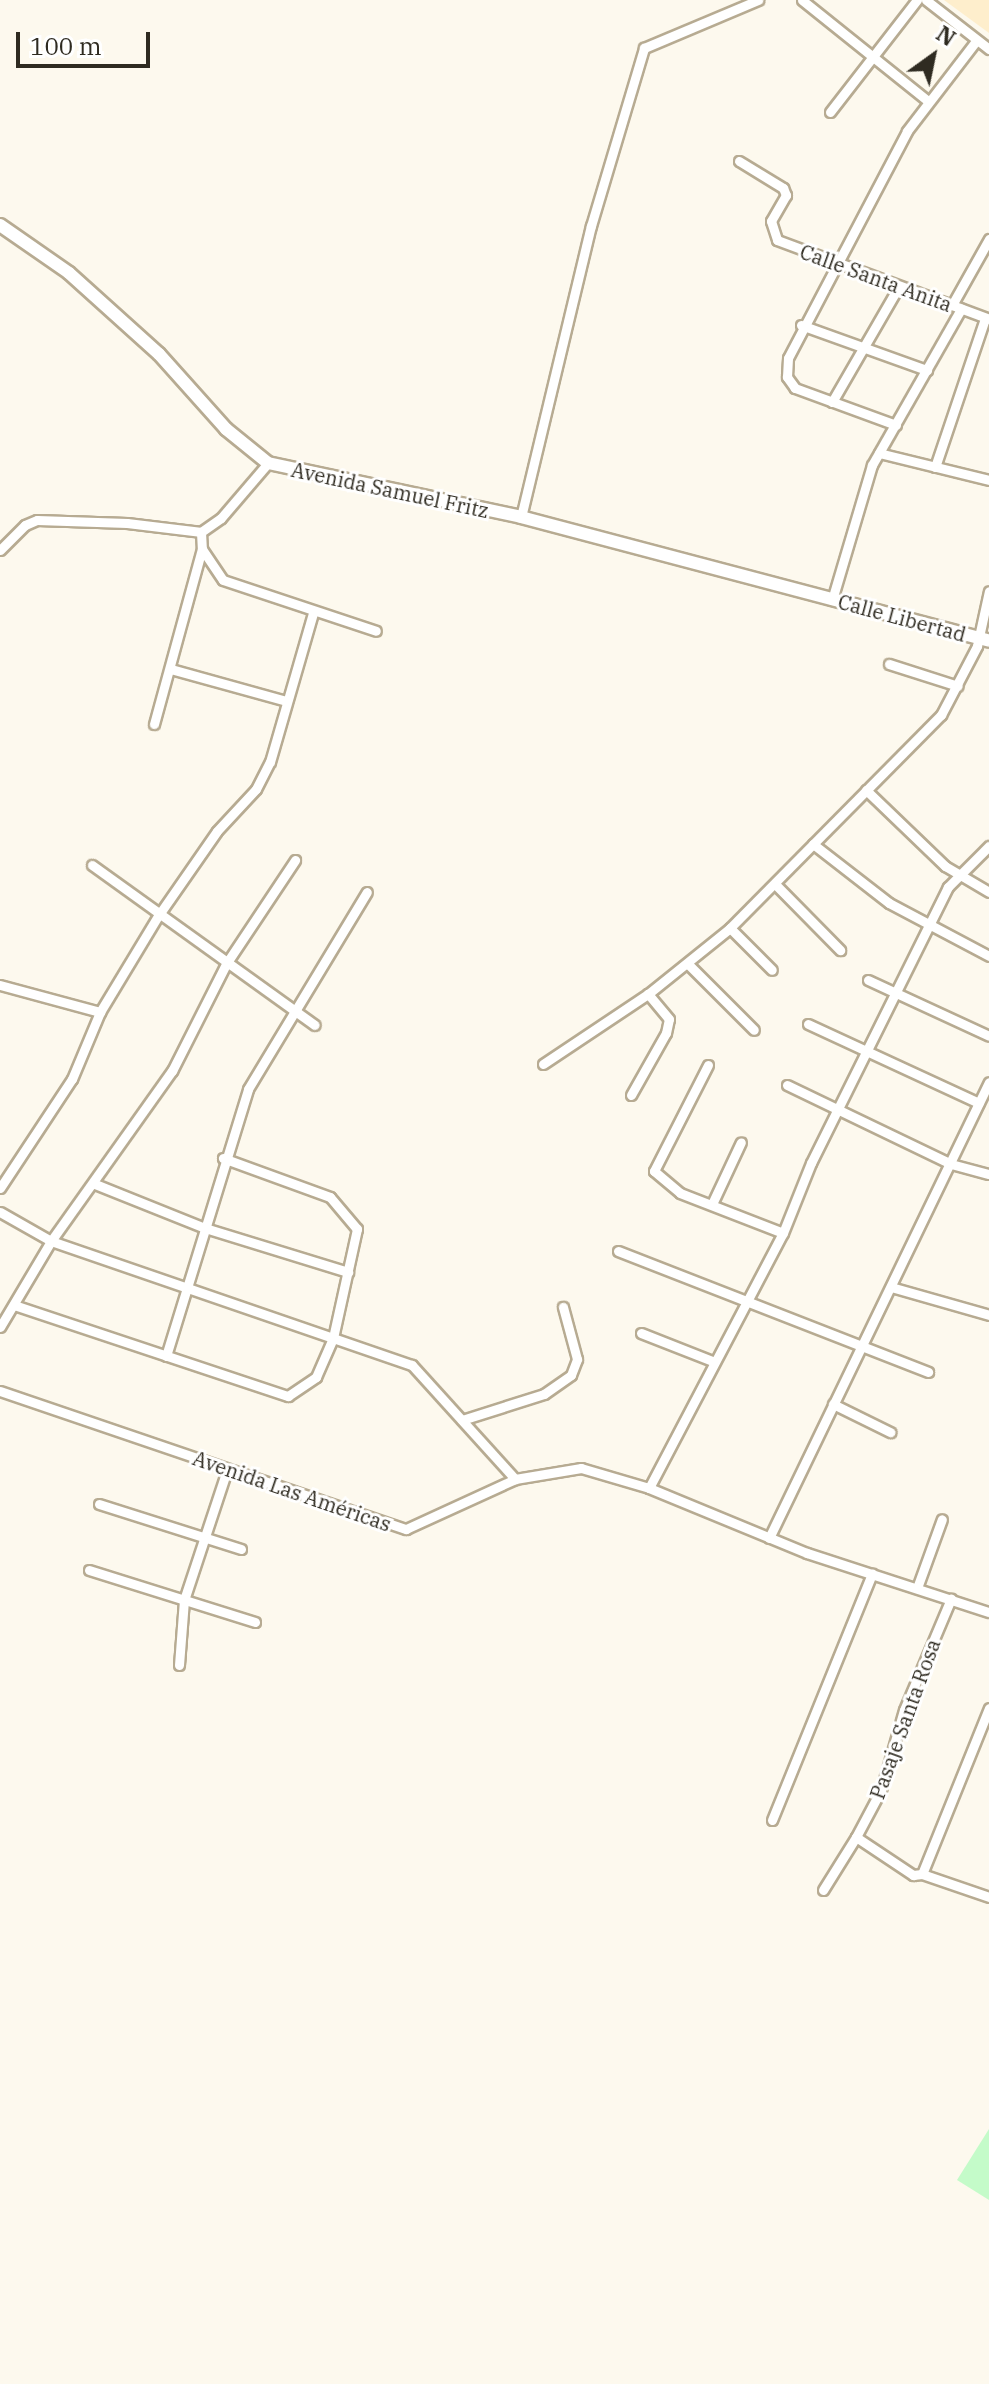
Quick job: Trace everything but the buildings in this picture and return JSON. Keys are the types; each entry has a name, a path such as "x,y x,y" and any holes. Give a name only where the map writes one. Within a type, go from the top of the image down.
{"street":[{"path":"521,517 591,226 644,48 758,0"},
{"path":"802,0 928,101"},
{"path":"830,112 917,0"},
{"path":"926,0 989,49"},
{"path":"896,425 803,393 787,377 788,358 801,325 835,262 928,101 976,41"},
{"name":"Calle Santa Anita","path":"739,161 783,188 786,195 771,221 777,240 987,319"},
{"name":"Avenida Samuel Fritz","path":"0,225 69,273 159,354 226,429 268,463 521,517 815,595"},
{"path":"832,600 858,501 879,453 927,370 989,239"},
{"path":"832,402 899,286"},
{"path":"935,467 987,319"},
{"path":"801,325 927,370"},
{"path":"879,453 989,480"},
{"path":"0,550 37,520 127,523 201,532 221,518 268,463"},
{"path":"154,724 202,549 201,532"},
{"path":"202,549 223,580 313,613 376,631"},
{"path":"543,1064 648,994 730,928 941,715 983,639 989,591"},
{"name":"Calle Libertad","path":"815,595 983,639"},
{"path":"0,1188 72,1079 100,1012 158,916 217,831 256,789 270,762 313,613"},
{"path":"889,664 958,686"},
{"path":"171,669 286,701"},
{"path":"866,790 957,875 989,892"},
{"path":"813,844 889,903 989,956"},
{"path":"649,1488 783,1233 896,993 957,875 989,846"},
{"path":"0,1327 51,1241 95,1184 172,1071 226,964 295,860"},
{"path":"92,865 158,916 315,1025"},
{"path":"775,884 840,950"},
{"path":"166,1356 223,1158 248,1089 367,892"},
{"path":"730,928 772,970"},
{"path":"688,964 754,1030"},
{"path":"868,980 989,1036"},
{"path":"0,985 100,1012"},
{"path":"631,1095 666,1033 669,1019 648,994"},
{"path":"808,1024 979,1103"},
{"path":"708,1065 654,1171 680,1193 783,1233"},
{"path":"769,1538 989,1082"},
{"path":"787,1085 839,1113 951,1164 989,1174"},
{"path":"712,1204 741,1142"},
{"path":"14,1305 288,1396 316,1377 333,1338 357,1229 336,1201 223,1158"},
{"path":"95,1184 205,1228 348,1272"},
{"path":"0,1212 51,1241 412,1365 515,1479"},
{"path":"618,1251 928,1372"},
{"path":"891,1287 989,1315"},
{"path":"462,1420 509,1401 544,1394 571,1375 577,1359 563,1307"},
{"path":"641,1333 715,1362"},
{"name":"Avenida Las Américas","path":"0,1391 406,1529 515,1479 581,1468 649,1488 769,1538 989,1612"},
{"path":"833,1404 890,1432"},
{"path":"179,1665 184,1600 200,1539 227,1470"},
{"path":"99,1504 200,1539 241,1549"},
{"path":"917,1588 942,1519"},
{"path":"89,1570 255,1622"},
{"path":"772,1820 872,1574"},
{"name":"Pasaje Santa Rosa","path":"823,1890 881,1790 904,1710 951,1599"},
{"path":"922,1874 989,1708"},
{"path":"856,1837 913,1875 922,1874 989,1897"}],"shaded area":[{"path":"944,0 989,0 989,33"}],"green space":[{"path":"989,2129 989,2200 957,2180"}]}
